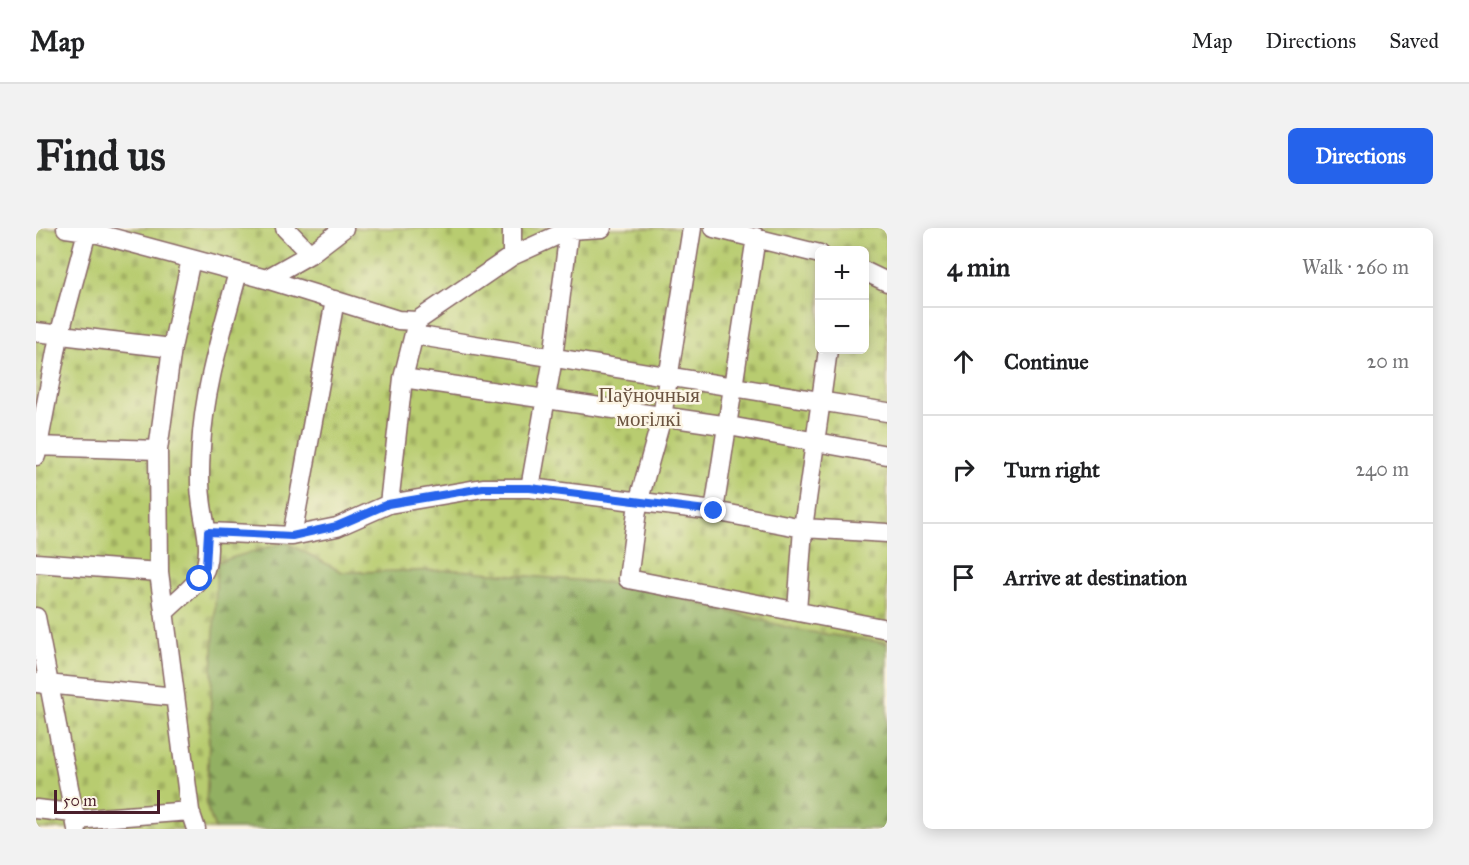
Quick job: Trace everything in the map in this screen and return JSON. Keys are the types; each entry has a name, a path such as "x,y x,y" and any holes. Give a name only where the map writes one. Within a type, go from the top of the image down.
{"lane":[{"path":"66,228 88,229 266,279 398,320 415,328 553,358 887,412"},
{"path":"285,228 310,254"},
{"path":"266,279 310,254 344,228"},
{"path":"512,228 512,256"},
{"path":"388,504 403,378 415,328 512,256 569,230 602,228"},
{"path":"692,228 662,417 638,503 628,579 887,629"},
{"path":"718,228 815,253"},
{"path":"36,456 36,446 59,336 88,229"},
{"path":"530,488 547,398 569,230"},
{"path":"714,511 729,426 756,237"},
{"path":"191,259 172,348 158,450 159,572 190,811 196,829"},
{"path":"164,613 182,593 200,579 206,566 208,532 201,497 201,446 213,367 238,272"},
{"path":"869,274 887,282"},
{"path":"292,536 334,300"},
{"path":"36,332 172,348"},
{"path":"796,611 802,528 828,354"},
{"path":"403,378 729,426 887,455"},
{"path":"36,446 158,450"},
{"path":"208,532 292,536 337,526 388,504 483,488 530,488 714,511 802,528 887,533"},
{"path":"36,563 159,572"},
{"path":"36,618 41,683 75,821"},
{"path":"41,683 175,698"},
{"path":"36,809 75,821 190,811"}],"green space":[{"name":"Паўночныя могілкі","path":"36,228 887,228 887,643 798,630 632,585 459,570 342,572 286,542 217,562 206,805 215,829 36,829"},
{"path":"286,542 342,572 459,570 632,585 798,630 887,643 887,829 215,829 206,805 217,562"}],"route":[{"path":"200,579 206,566 208,532 292,536 337,526 388,504 483,488 530,488 714,511"}]}
